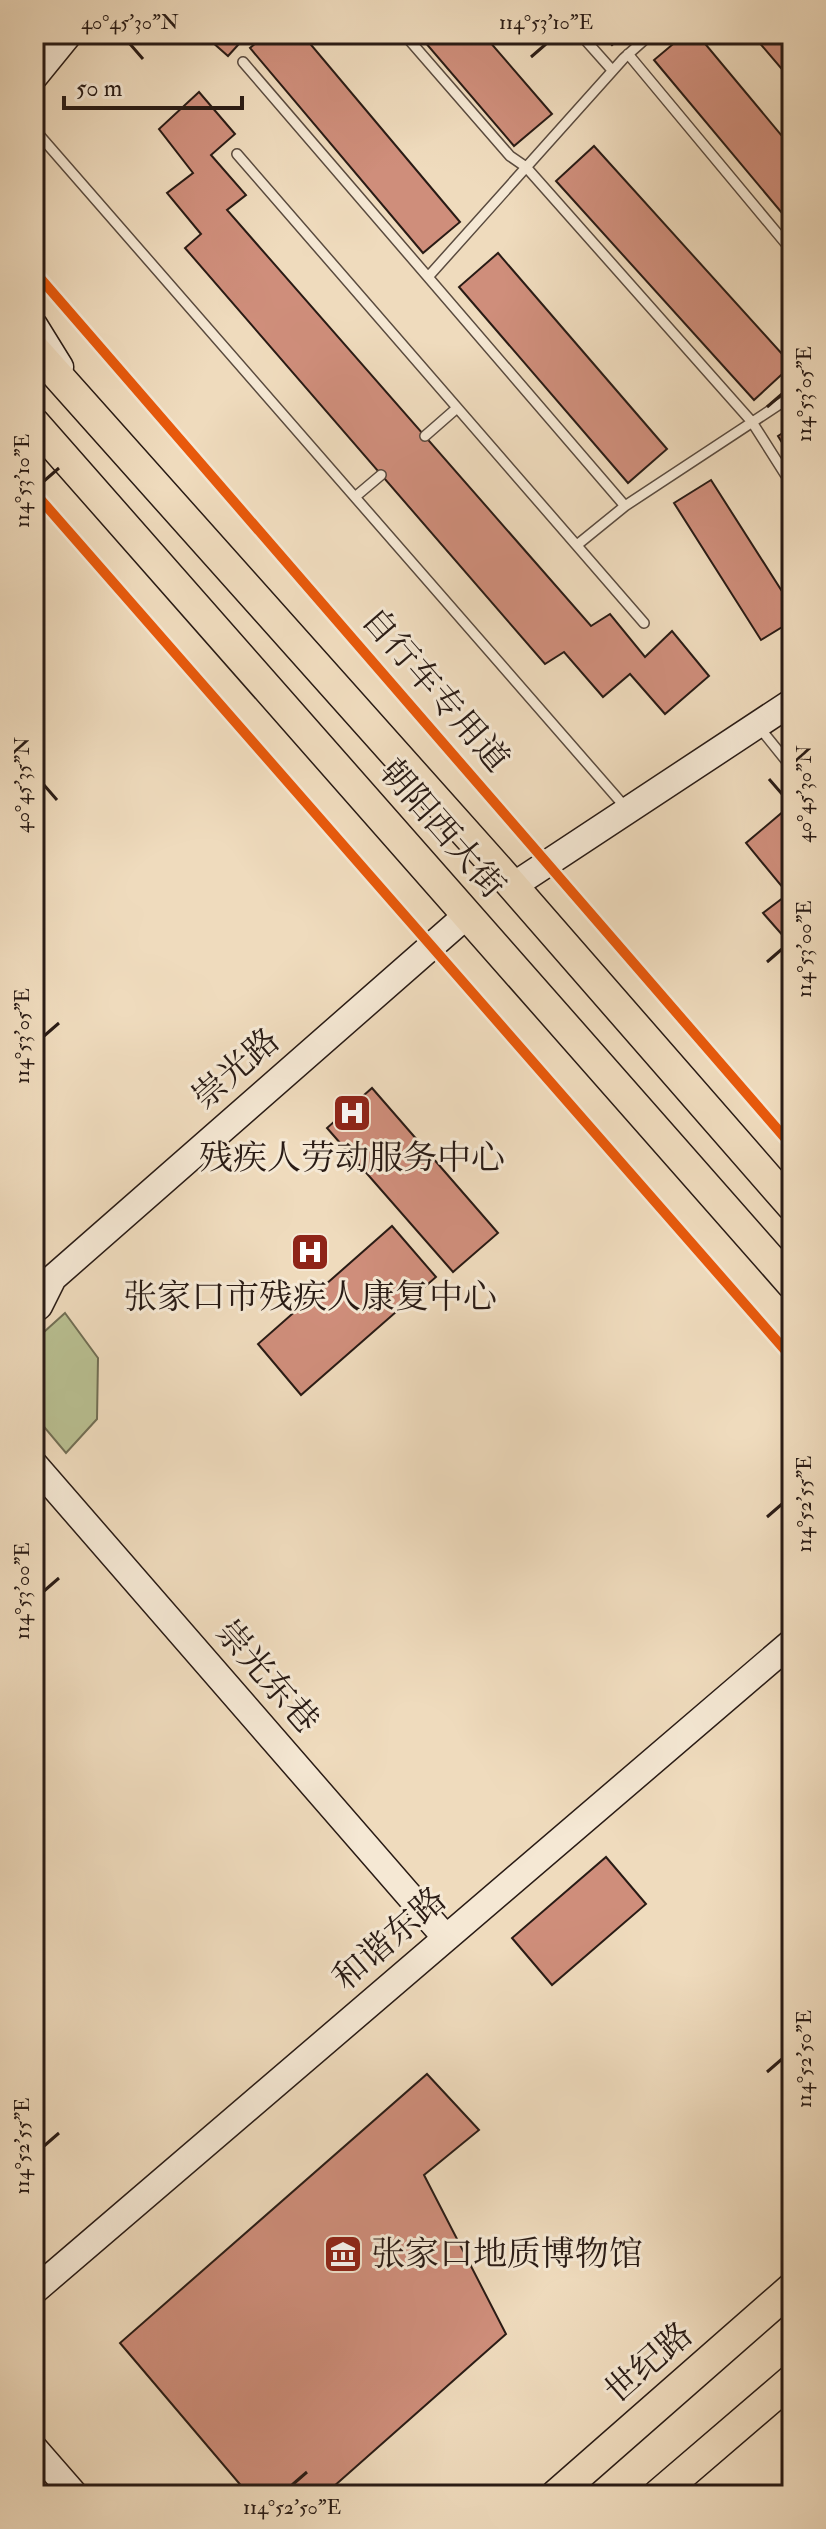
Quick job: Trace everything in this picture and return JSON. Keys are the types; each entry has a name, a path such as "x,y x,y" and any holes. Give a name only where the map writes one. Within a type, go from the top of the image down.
{"main road":[{"name":"朝阳西大街","path":"34,349 513,886 792,1206"},
{"name":"朝阳西大街","path":"37,428 792,1284"},
{"name":"世纪路","path":"556,2495 792,2288"},
{"path":"658,2495 792,2380"}],"street":[{"path":"34,77 69,34"},
{"path":"34,325 86,407"},
{"path":"513,886 792,702"},
{"name":"崇光路","path":"34,1310 39,1306 44,1278 467,915"},
{"name":"崇光东巷","path":"34,1464 446,1938"},
{"name":"和谐东路","path":"34,2291 792,1642"},
{"path":"34,2448 75,2495"}],"lane":[{"path":"404,34 510,156 526,167 752,422 792,485"},
{"path":"580,34 612,70"},
{"path":"428,277 612,70 651,34"},
{"path":"628,54 792,251"},
{"path":"243,62 625,506"},
{"path":"34,129 628,810"},
{"path":"237,154 644,623"},
{"path":"577,545 625,506 792,396"},
{"path":"425,436 457,408"},
{"path":"355,497 381,475"},
{"path":"757,725 792,768"}],"green space":[{"path":"65,1313 98,1358 97,1419 66,1453 34,1415 34,1341"}],"building":[{"path":"203,34 248,34 228,56"},
{"path":"267,34 302,34 460,222 423,253 250,48"},
{"path":"418,34 483,34 552,114 514,146"},
{"path":"602,34 625,34 612,45"},
{"path":"685,34 697,34 792,148 792,225 654,60"},
{"path":"752,34 792,34 792,81"},
{"path":"199,92 235,134 211,155 246,195 227,210 591,626 610,614 645,657 672,631 709,676 665,714 630,674 603,697 564,652 545,664 185,248 201,234 167,193 193,173 159,129"},
{"path":"594,146 792,365 754,400 556,181"},
{"path":"498,253 667,449 628,483 459,287"},
{"path":"792,427 792,459 778,436"},
{"path":"711,480 792,607 792,621 761,640 674,503"},
{"path":"785,810 792,818 792,891 788,894 746,843"},
{"path":"792,891 792,946 763,913"},
{"path":"372,1088 498,1233 453,1272 327,1128"},
{"path":"392,1226 436,1277 301,1395 258,1344"},
{"path":"606,1857 646,1904 552,1985 512,1938"},
{"name":"张家口地质博物馆","path":"427,2074 479,2130 424,2175 506,2334 324,2495 249,2495 120,2343"}],"cycle path":[{"name":"自行车专用道","path":"34,271 792,1146"},
{"path":"34,492 792,1358"}],"place":[{"name":"残疾人劳动服务中心","path":"352,1113"},
{"name":"张家口市残疾人康复中心","path":"310,1252"},
{"name":"张家口地质博物馆","path":"343,2254"}]}
